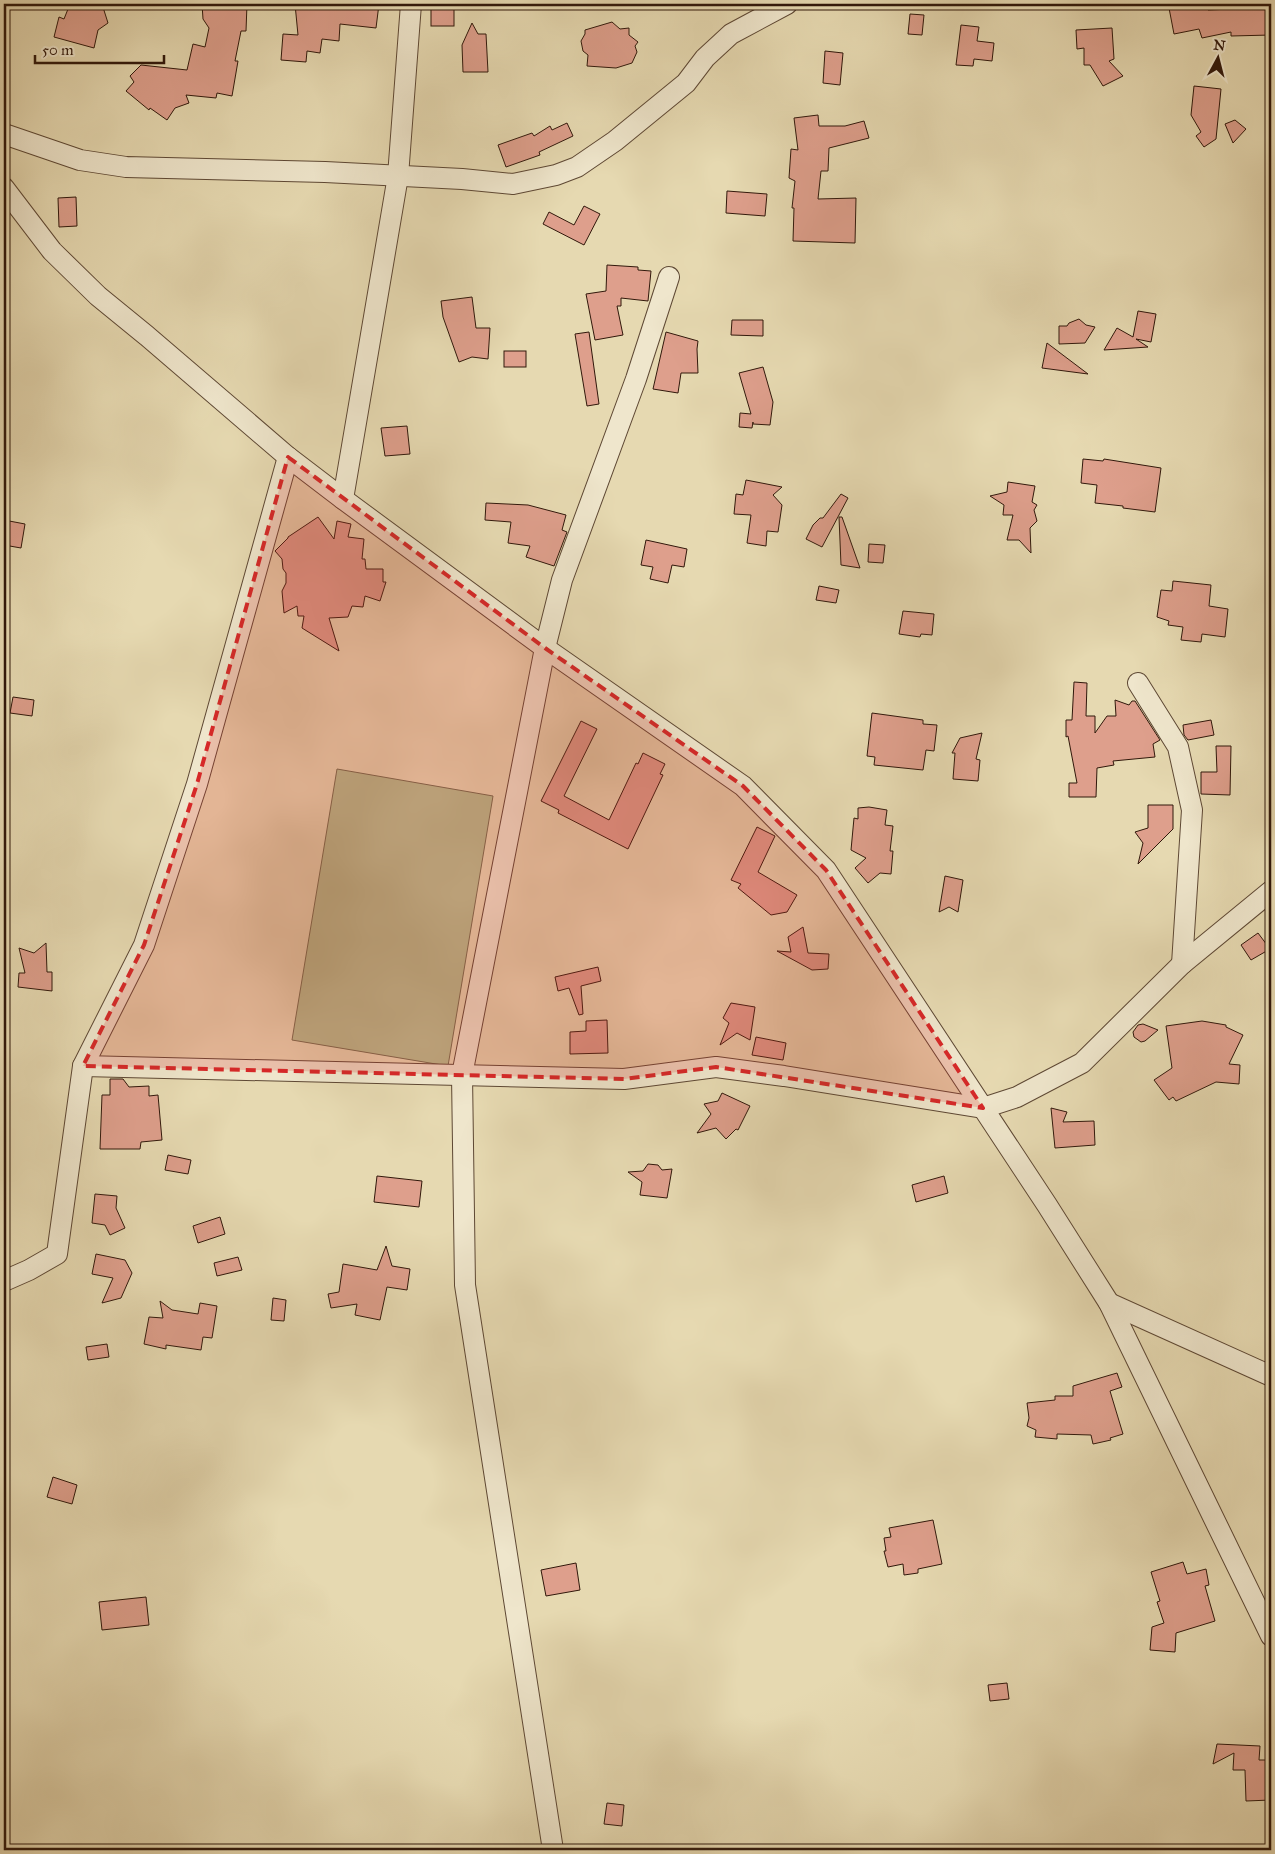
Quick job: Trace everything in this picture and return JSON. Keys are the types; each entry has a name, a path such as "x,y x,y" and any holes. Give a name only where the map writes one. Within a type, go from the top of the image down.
{"street":[{"path":"343,500 398,176 411,4"},
{"path":"4,134 80,160 126,167 325,172 462,179 512,184 556,175 577,167 615,141 686,84 705,58 731,34 772,13 785,4"},
{"path":"4,188 52,251 98,296 288,456 343,500 545,648 743,786 826,870 1109,1303 1271,1636"},
{"path":"553,1850 465,1285 462,1075 545,648 562,580 636,379 669,277"},
{"path":"4,1281 29,1270 57,1254 84,1066 144,945 197,784 288,456"},
{"path":"1138,683 1178,747 1192,810 1182,964"},
{"path":"84,1066 624,1080 716,1067 983,1108 1017,1097 1082,1063 1182,964 1271,891"},
{"path":"1109,1303 1271,1376"}],"highlighted area":[{"path":"288,457 545,648 743,786 826,870 983,1108 716,1067 624,1079 83,1066 144,945 197,784"}],"green space":[{"path":"337,769 493,796 448,1066 292,1040"}],"building":[{"path":"70,4 102,4 108,23 98,30 94,48 54,37 59,17 64,19"},
{"path":"202,4 247,4 246,31 241,31 235,61 238,61 232,96 217,93 216,98 186,95 189,103 175,108 167,120 150,108 149,110 126,91 134,82 130,76 141,65 187,70 193,44 205,47 209,28 203,19"},
{"path":"295,4 379,4 376,28 340,24 339,41 322,39 320,53 307,51 306,62 281,60 283,34 298,35"},
{"path":"431,4 454,4 454,26 431,26"},
{"path":"1189,4 1206,4 1208,10 1232,9 1232,4 1271,4 1271,35 1231,36 1231,32 1202,38 1199,29 1174,34 1169,8"},
{"path":"910,14 924,15 922,35 908,34"},
{"path":"612,22 620,29 629,28 629,35 638,42 635,46 637,52 632,63 616,68 587,66 588,55 583,51 581,41 585,30"},
{"path":"472,23 478,34 486,34 488,72 463,72 462,45"},
{"path":"961,25 979,27 977,41 994,43 992,61 974,59 973,66 956,65"},
{"path":"1112,28 1114,59 1109,61 1123,76 1103,86 1090,65 1084,65 1084,48 1077,49 1076,30"},
{"path":"825,51 843,53 840,85 823,83"},
{"path":"1194,86 1221,89 1216,139 1204,147 1196,136 1201,132 1191,115"},
{"path":"818,115 819,126 845,126 864,121 869,138 829,148 828,171 821,171 818,199 856,198 855,243 793,241 794,208 792,208 795,181 789,178 791,149 798,150 794,118"},
{"path":"1235,120 1246,129 1233,143 1225,124"},
{"path":"567,123 573,136 539,152 540,155 506,167 498,145 532,133 534,136 550,126 552,130"},
{"path":"727,191 767,194 765,216 726,213"},
{"path":"76,197 77,226 59,227 58,198"},
{"path":"584,206 600,214 584,245 543,224 549,212 574,225"},
{"path":"607,265 638,267 638,270 651,271 648,301 621,298 621,306 617,306 623,335 595,340 586,294 606,291"},
{"path":"472,297 476,328 490,328 488,359 472,357 459,362 443,317 441,301"},
{"path":"1138,311 1156,314 1151,342 1136,339 1148,347 1104,350 1117,328 1133,337"},
{"path":"1079,319 1086,325 1095,327 1085,343 1059,344 1059,326 1067,326 1069,323"},
{"path":"732,320 763,320 763,336 731,335"},
{"path":"589,332 599,404 587,406 575,334"},
{"path":"666,332 698,341 698,373 681,373 678,393 653,389"},
{"path":"1047,343 1088,374 1042,368"},
{"path":"504,351 526,351 526,367 504,367"},
{"path":"763,367 773,402 770,425 753,424 753,422 752,428 739,427 740,413 751,414 739,373"},
{"path":"407,426 410,454 385,456 381,428"},
{"path":"1083,459 1103,461 1104,459 1161,468 1155,512 1095,503 1097,485 1081,483"},
{"path":"746,480 782,487 773,495 782,505 778,532 767,531 766,546 747,543 751,515 734,514 736,494 743,495"},
{"path":"1008,482 1035,486 1032,502 1037,505 1034,510 1037,521 1030,528 1031,553 1019,540 1007,540 1013,515 1003,515 1004,505 990,496 1007,492"},
{"path":"841,494 848,498 822,547 806,539 813,525 820,518 823,518"},
{"path":"486,503 528,505 566,515 562,530 567,532 554,566 526,557 530,546 508,543 511,522 485,520"},
{"path":"318,517 334,539 337,521 351,524 348,537 364,539 362,559 365,559 366,569 383,569 383,582 386,582 380,601 365,596 363,607 352,606 348,617 329,618 339,651 302,628 304,616 298,616 297,606 284,613 282,591 286,583 286,573 283,569 282,559 275,551 288,537"},
{"path":"839,517 842,517 860,568 841,565"},
{"path":"4,520 25,524 21,548 4,545"},
{"path":"646,540 687,549 684,567 672,565 668,583 650,579 653,567 641,565"},
{"path":"869,544 885,545 883,563 868,562"},
{"path":"1173,581 1211,585 1209,606 1228,609 1225,637 1202,634 1201,642 1181,640 1183,627 1168,625 1169,621 1157,617 1161,590 1172,591"},
{"path":"819,586 839,590 836,603 816,600"},
{"path":"903,611 934,614 932,635 921,634 920,637 899,634"},
{"path":"1074,682 1087,683 1086,716 1095,716 1095,733 1107,716 1116,716 1115,700 1129,705 1132,701 1135,701 1160,740 1153,744 1155,757 1113,761 1114,765 1097,768 1096,797 1069,797 1069,783 1077,783 1068,736 1066,737 1066,720 1072,720"},
{"path":"13,697 34,700 32,716 10,713"},
{"path":"872,713 923,720 923,724 937,725 934,751 926,750 923,770 874,765 875,757 867,756"},
{"path":"1211,720 1214,735 1188,740 1184,735 1183,725"},
{"path":"581,721 597,729 564,796 609,820 636,763 638,764 643,753 665,764 660,774 663,775 628,849 558,813 559,810 541,801"},
{"path":"982,733 976,759 980,760 978,781 953,779 955,753 952,753 960,738"},
{"path":"1216,746 1231,746 1230,795 1201,794 1201,772 1217,772"},
{"path":"1148,805 1173,805 1173,829 1138,864 1143,843 1135,832 1148,828"},
{"path":"869,807 887,810 885,825 893,826 890,851 893,851 891,874 880,873 868,883 855,868 866,858 851,850 854,818 858,819 858,808"},
{"path":"757,827 775,836 758,872 797,895 787,912 771,915 738,888 741,884 731,880"},
{"path":"945,876 963,880 958,912 949,907 939,912"},
{"path":"803,927 808,953 829,954 828,969 812,970 777,951 791,952 788,937"},
{"path":"1258,933 1270,949 1251,960 1241,945"},
{"path":"46,943 47,972 52,972 52,991 18,987 19,973 25,973 19,948 34,953"},
{"path":"598,967 601,981 581,986 583,1014 579,1015 569,988 558,991 555,977"},
{"path":"731,1003 755,1007 750,1040 737,1033 720,1045 729,1023 723,1018"},
{"path":"607,1020 608,1053 570,1054 570,1032 586,1031 586,1021"},
{"path":"1202,1021 1226,1025 1226,1027 1243,1035 1229,1064 1240,1065 1239,1084 1216,1082 1176,1101 1173,1097 1169,1100 1154,1080 1172,1068 1166,1026"},
{"path":"1143,1024 1158,1030 1141,1042 1134,1037 1133,1032 1138,1025"},
{"path":"756,1037 786,1043 783,1060 752,1055"},
{"path":"110,1079 123,1079 129,1087 149,1086 149,1096 158,1095 162,1140 141,1142 140,1149 100,1149 102,1095 110,1095"},
{"path":"722,1093 750,1106 738,1130 736,1129 726,1139 716,1128 697,1133 711,1114 704,1104 718,1101"},
{"path":"1051,1108 1067,1112 1063,1122 1094,1121 1095,1145 1055,1148"},
{"path":"168,1155 191,1160 188,1174 165,1170"},
{"path":"648,1164 658,1165 662,1170 672,1169 667,1198 640,1195 642,1182 628,1172 643,1171"},
{"path":"377,1176 422,1181 419,1207 374,1202"},
{"path":"944,1176 948,1193 916,1202 912,1185"},
{"path":"95,1194 117,1196 116,1208 125,1228 110,1235 105,1225 92,1223"},
{"path":"220,1217 225,1234 198,1243 193,1226"},
{"path":"386,1246 392,1266 410,1269 407,1290 387,1287 380,1320 355,1315 357,1304 331,1308 328,1294 339,1292 343,1264 377,1270"},
{"path":"96,1254 125,1260 132,1273 121,1298 102,1303 113,1278 92,1274"},
{"path":"238,1257 242,1270 217,1276 214,1263"},
{"path":"273,1298 286,1300 284,1321 271,1320"},
{"path":"160,1301 172,1310 198,1314 200,1303 217,1306 212,1338 203,1337 201,1350 166,1345 166,1349 144,1344 149,1317 163,1318"},
{"path":"107,1344 109,1357 88,1360 86,1347"},
{"path":"1117,1373 1122,1387 1110,1391 1123,1434 1110,1438 1111,1440 1093,1444 1091,1435 1057,1434 1057,1439 1035,1437 1036,1430 1027,1426 1029,1418 1027,1403 1055,1400 1055,1396 1073,1396 1073,1386"},
{"path":"53,1477 77,1485 72,1504 47,1497"},
{"path":"933,1520 942,1564 918,1569 918,1573 904,1575 903,1564 888,1567 884,1551 886,1551 884,1538 891,1537 889,1528"},
{"path":"1183,1562 1187,1574 1206,1569 1209,1585 1205,1586 1215,1621 1176,1633 1175,1652 1150,1650 1152,1627 1164,1623 1157,1602 1160,1601 1151,1572"},
{"path":"576,1563 580,1590 546,1596 541,1570"},
{"path":"146,1597 149,1625 102,1630 99,1602"},
{"path":"1007,1683 1009,1699 990,1701 988,1685"},
{"path":"1217,1744 1260,1746 1259,1760 1271,1760 1271,1800 1246,1801 1245,1770 1233,1770 1234,1753 1213,1764"},
{"path":"607,1803 624,1805 622,1826 604,1824"}]}
